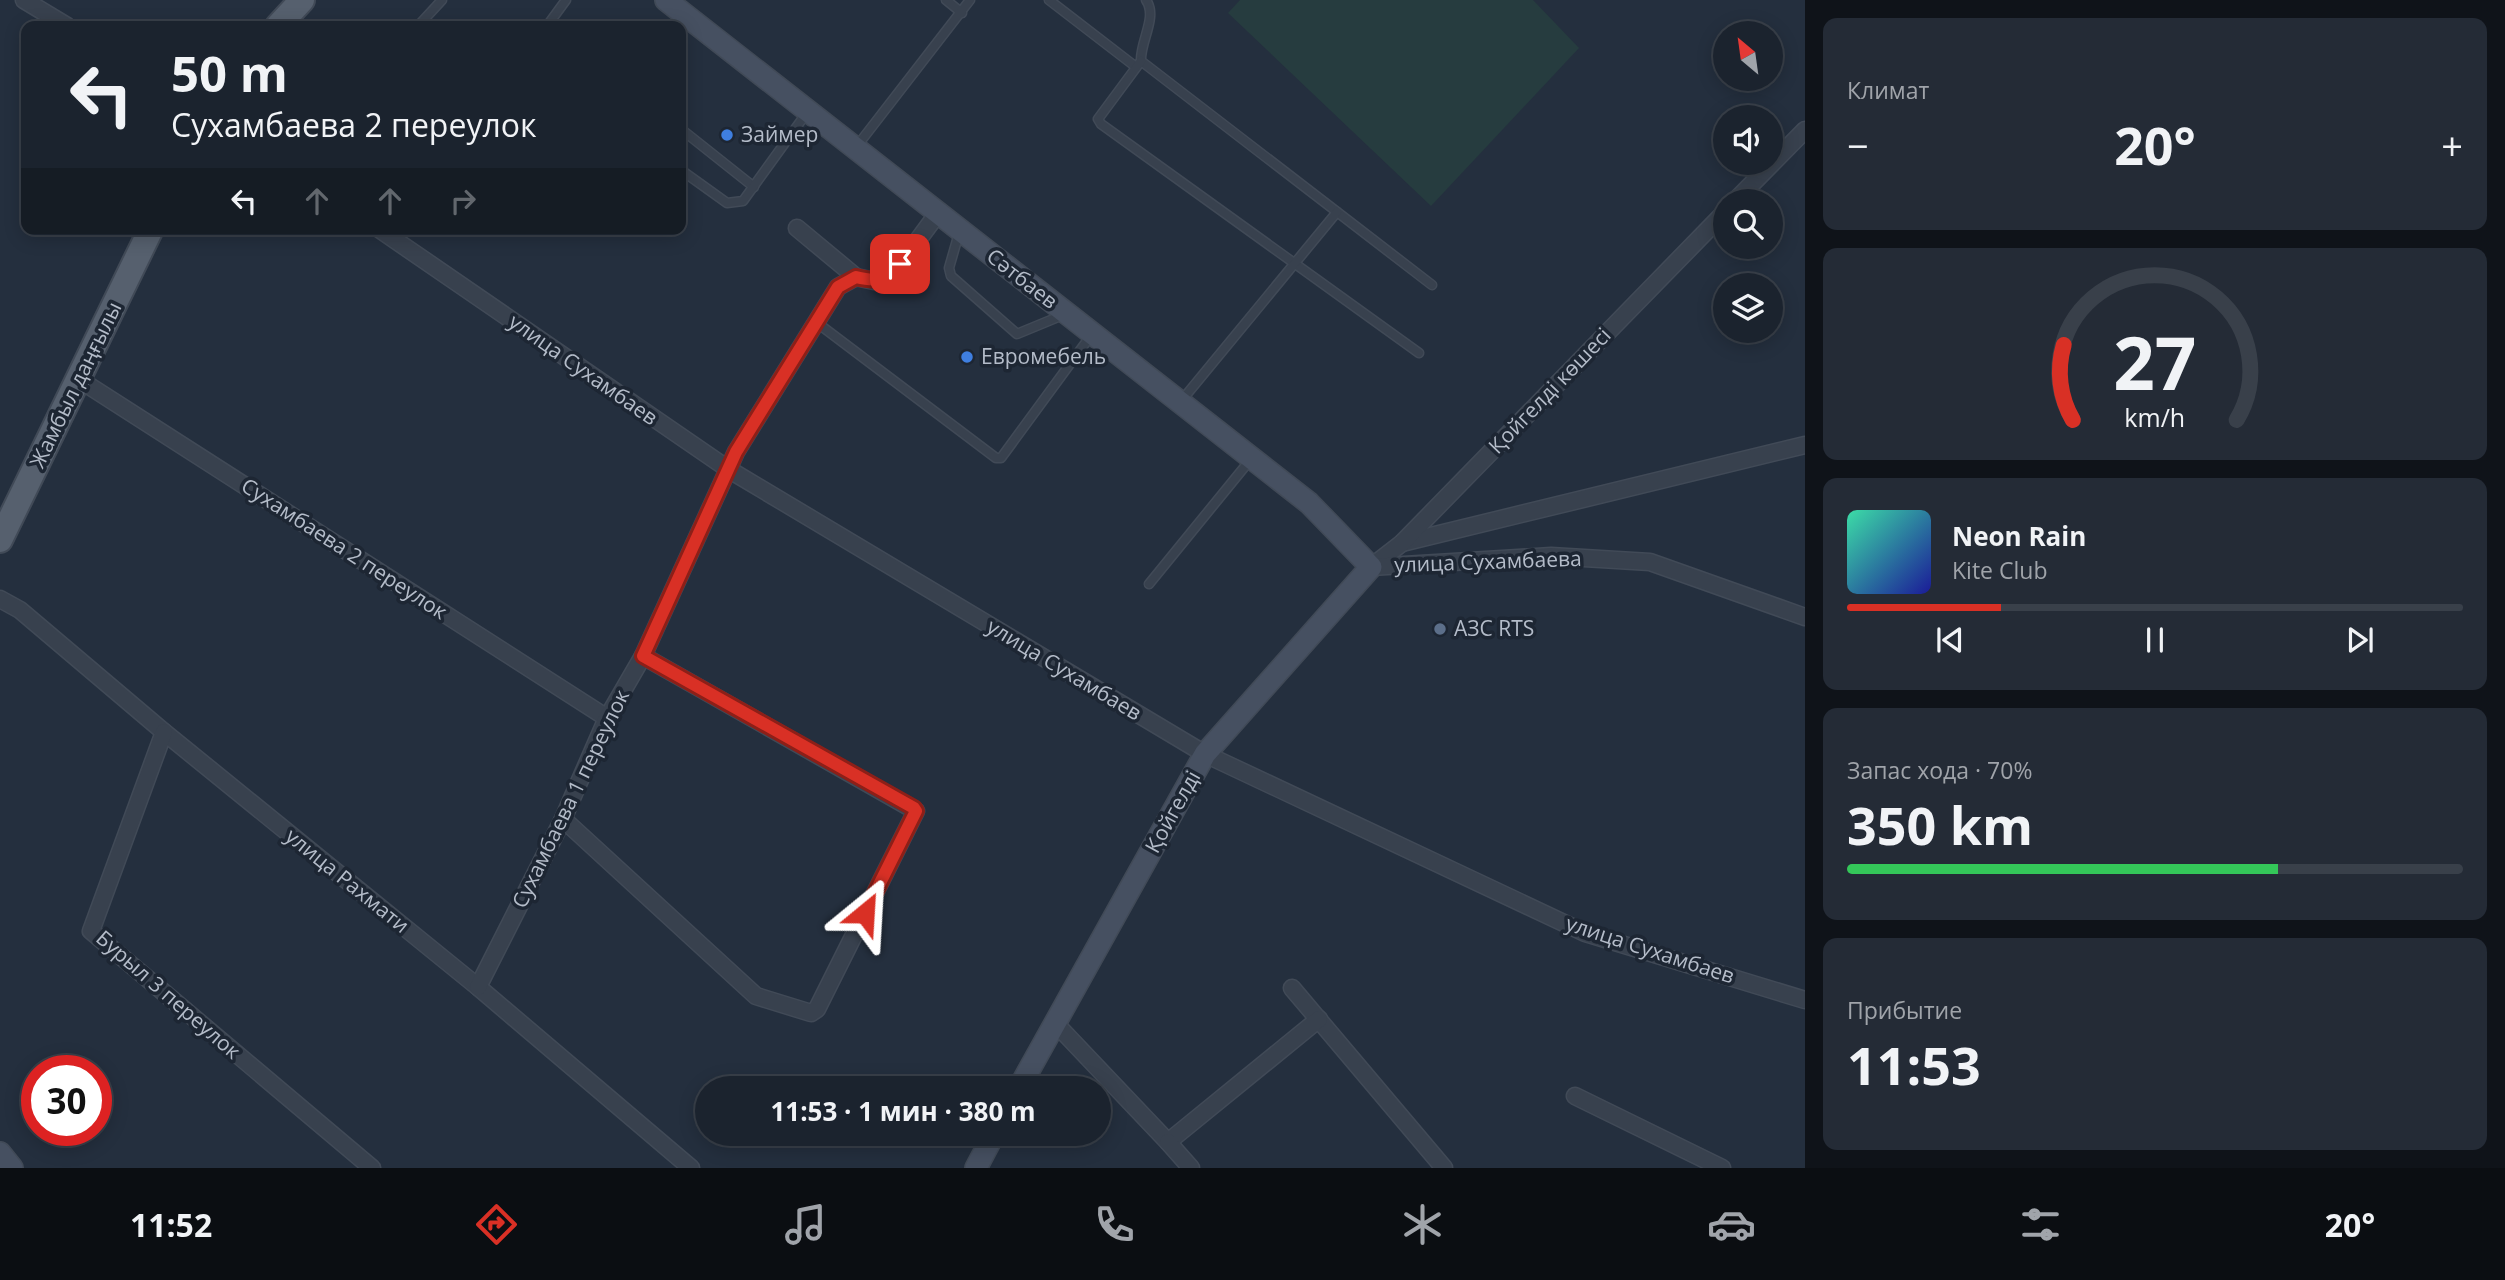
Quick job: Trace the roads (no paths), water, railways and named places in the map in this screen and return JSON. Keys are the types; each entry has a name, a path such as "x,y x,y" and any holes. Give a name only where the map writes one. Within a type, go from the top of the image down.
{"main road":[{"path":"283,21 302,0"},
{"name":"Жамбыл даңғылы","path":"0,540 148,235"}],"street":[{"path":"24,0 59,21"},
{"name":"Сәтбаев","path":"666,0 1309,503 1371,567"},
{"path":"1747,189 1805,130"},
{"path":"797,228 856,277 874,281 892,274 938,213"},
{"name":"Қойгелді көшесі","path":"1371,567 1402,543 1713,224"},
{"name":"улица Сухамбаев","path":"388,235 728,469 1205,754 1585,933 1805,1000"},
{"name":"Сухамбаева 1 переулок","path":"478,987 563,818 607,718 643,656 728,469 815,321 838,287 856,277"},
{"name":"Сухамбаева 2 переулок","path":"80,380 607,718"},
{"path":"1402,543 1805,445"},
{"name":"улица Сухамбаева","path":"1371,567 1550,556 1650,562 1805,617"},
{"name":"Қойгелді","path":"1026,1076 1205,754 1371,567"},
{"name":"улица Рахмати","path":"0,599 20,610 164,732 478,987 691,1168"},
{"path":"563,818 755,996 811,1013 817,1009 916,811 643,656"},
{"name":"Бурыл 3 переулок","path":"164,732 91,931 372,1168"},
{"path":"1292,988 1444,1168"},
{"path":"1168,1142 1319,1019"},
{"path":"1055,1023 1191,1168"},
{"path":"1576,1096 1723,1168"},
{"path":"976,1168 988,1146"},
{"path":"0,1153 12,1168"}],"lane":[{"path":"423,21 442,0"},
{"path":"551,21 566,0"},
{"path":"946,0 962,13"},
{"path":"855,148 970,0"},
{"path":"1049,0 1139,64 1432,285"},
{"path":"1146,0 1151,15 1140,47 1139,64 1098,119 1101,124 1419,353"},
{"path":"686,174 727,203 743,201 808,111"},
{"path":"686,133 754,187"},
{"path":"1181,403 1337,212"},
{"path":"960,230 949,268 951,276 1017,334 1067,314"},
{"path":"815,321 996,458 1001,458 1092,334"},
{"path":"1149,584 1252,459"}],"place":[{"name":"Займер","path":"727,135"},
{"name":"Евромебель","path":"967,357"},
{"name":"АЗС RTS","path":"1440,629"}]}
